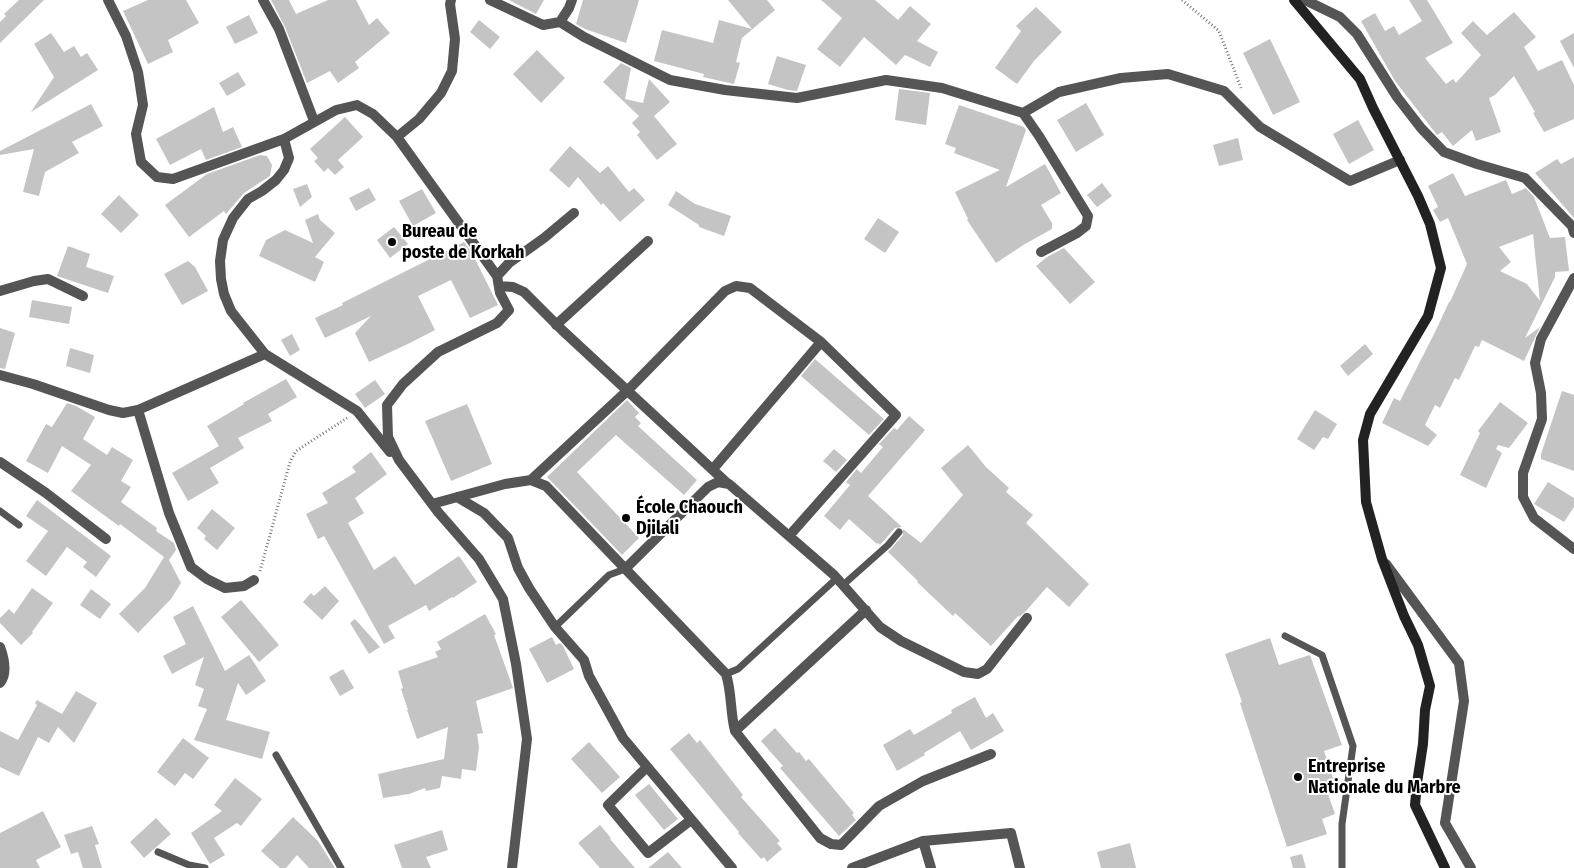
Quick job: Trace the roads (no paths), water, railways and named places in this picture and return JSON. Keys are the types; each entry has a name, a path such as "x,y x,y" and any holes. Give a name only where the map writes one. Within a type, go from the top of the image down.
{"main road":[{"path":"1294,0 1360,79 1418,196 1430,224 1441,268 1428,316 1370,414 1362,440 1366,502 1382,559 1404,616 1418,645 1430,686 1425,710 1423,744 1415,804 1444,868"}],"street":[{"path":"108,0 126,36 138,72 143,105 136,134 141,162 158,177 173,179 284,139 336,110 357,105 373,114 398,137 498,281 500,293 509,310 497,323 438,352 403,384 387,404 388,437 399,460 432,504 479,559 503,599 516,664 527,739 512,868"},
{"path":"264,0 279,29 314,122"},
{"path":"398,137 441,93 452,71 455,39 451,0"},
{"path":"490,0 543,25 560,22 584,37 670,80 725,90 797,98 886,80 942,88 1023,112 1088,216 1086,226 1077,233 1041,252"},
{"path":"560,22 570,8 572,0"},
{"path":"1305,0 1340,17 1357,34 1397,97 1421,128 1444,152 1525,178 1572,226 1574,233"},
{"path":"1023,112 1060,92 1121,78 1168,74 1224,91 1260,127 1350,181 1400,160"},
{"path":"284,139 289,158 284,170 276,180 248,199 233,218 223,240 220,260 224,294 231,311 265,354 357,412 415,482"},
{"path":"498,281 510,263 574,213"},
{"path":"556,325 648,241"},
{"path":"1574,278 1541,339 1535,363 1541,393 1542,419 1523,473 1523,497 1534,518 1574,549"},
{"path":"0,291 48,279 84,296"},
{"path":"498,281 524,292 556,325 627,391 840,582 880,627 901,641 964,672 978,674 987,669 1027,618"},
{"path":"531,480 627,391 726,291 736,286 750,288 821,342 896,415 789,536"},
{"path":"712,469 821,342"},
{"path":"0,375 123,413 138,410 265,354"},
{"path":"138,410 168,513 192,567 207,579 225,588 244,586 254,580"},
{"path":"0,462 46,492 106,539"},
{"path":"432,504 505,484 531,480 546,486 726,674 730,687 731,713 735,731 820,838 832,844 841,844 886,801 923,781 990,754"},
{"path":"625,569 708,487 718,482 729,484"},
{"path":"457,497 484,512 508,538 518,568 529,588 555,627 584,660 589,676 623,738 732,868"},
{"path":"1382,559 1458,663 1464,701 1445,823 1471,868"},
{"path":"735,731 866,610"},
{"path":"0,647 5,661 2,668 4,678 0,683"},
{"path":"647,767 608,805 648,853 691,820"},
{"path":"852,868 923,841 1011,834 1020,868"},
{"path":"923,841 931,868"}],"lane":[{"path":"0,511 19,525"},
{"path":"726,674 738,669 840,582 888,545 899,532"},
{"path":"555,627 609,576 625,569"},
{"path":"1285,636 1322,655 1353,746 1342,824 1342,868"},
{"path":"276,755 341,868"},
{"path":"158,852 189,865 205,868"}],"place":[{"name":"Bureau de poste de Korkah","path":"392,242"},
{"name":"École Chaouch Djilali","path":"626,518"},
{"name":"Entreprise Nationale du Marbre","path":"1298,777"}]}
